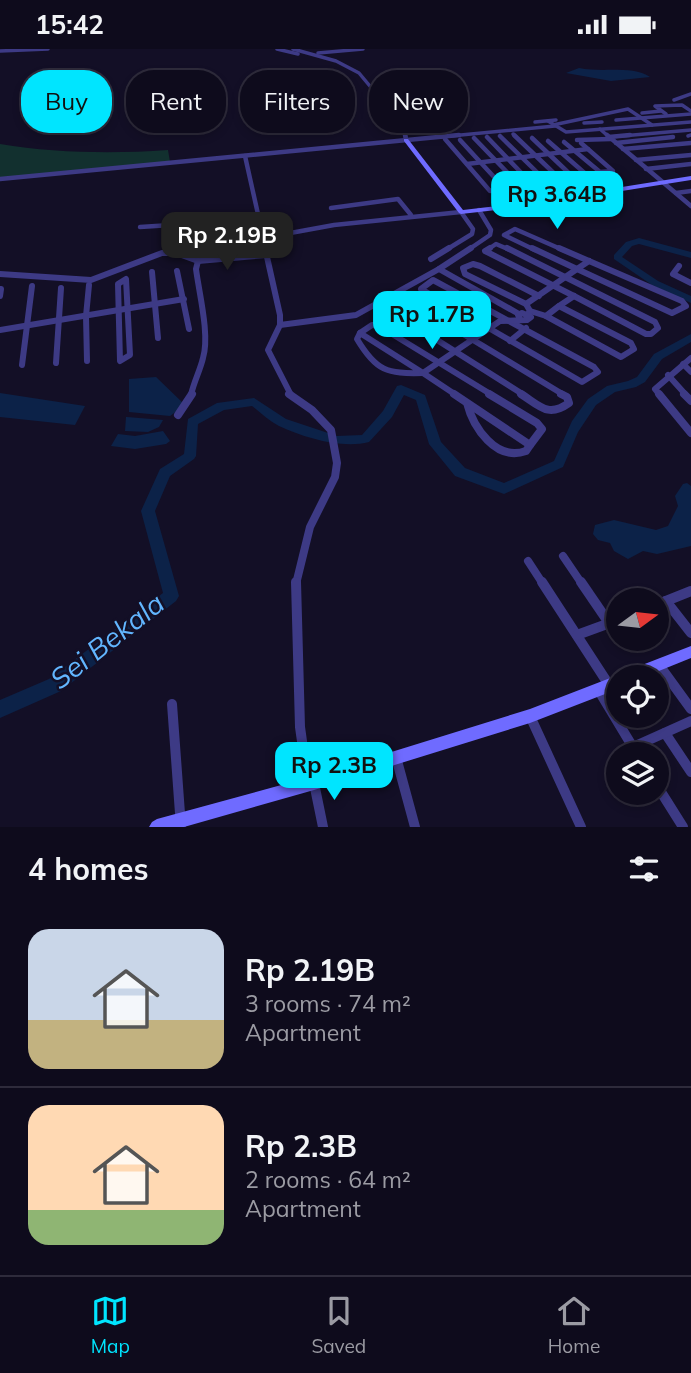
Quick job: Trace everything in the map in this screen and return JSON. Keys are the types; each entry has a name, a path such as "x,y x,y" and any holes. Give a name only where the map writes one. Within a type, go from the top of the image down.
{"street":[{"path":"0,51 48,49"},
{"path":"277,49 308,56 311,53 344,49"},
{"path":"293,49 336,61 363,76 404,127 406,140 473,229 472,235 430,259"},
{"path":"311,53 363,49"},
{"path":"674,100 691,94"},
{"path":"667,104 691,121"},
{"path":"615,120 629,120 642,115 664,112 655,106 667,104 682,105 691,112 684,116 642,115"},
{"path":"0,179 554,126 629,109 642,115 652,125"},
{"path":"618,111 629,120"},
{"path":"608,114 625,127"},
{"path":"596,117 610,129"},
{"path":"535,122 556,120"},
{"path":"548,121 566,132 691,121"},
{"path":"584,123 602,122"},
{"path":"676,123 689,133"},
{"path":"640,126 657,139"},
{"path":"600,129 691,206"},
{"path":"612,139 666,131 689,133"},
{"path":"666,131 691,153"},
{"path":"513,134 561,180"},
{"path":"460,140 505,189 490,191 446,140 524,134"},
{"path":"500,136 548,183"},
{"path":"487,137 533,185 519,187"},
{"path":"564,142 600,172 613,171 579,141 673,137"},
{"path":"474,138 537,203"},
{"path":"532,138 574,178"},
{"path":"548,141 588,176"},
{"path":"624,149 691,143"},
{"path":"467,164 588,149"},
{"path":"636,160 691,153"},
{"path":"245,156 280,325 268,350 283,386 312,410 334,435 337,471 310,527 296,582 300,727 323,827"},
{"path":"646,169 691,164"},
{"path":"507,174 521,172"},
{"path":"263,238 301,229 537,203 691,178"},
{"path":"676,193 691,191"},
{"path":"331,208 398,199 411,215"},
{"path":"280,325 356,315 439,269 490,235 491,230 479,210"},
{"path":"139,227 187,224 195,259 205,338 204,357 194,379 191,398 178,415"},
{"path":"521,229 682,301 686,306 672,313 579,269 504,235 521,229"},
{"path":"499,245 566,277 655,322 658,328 652,334 646,334 485,251 499,245"},
{"path":"0,274 92,280 157,254 169,253 195,259 266,255"},
{"path":"467,403 473,425 489,443 513,454 520,454 542,429 540,425 437,363 379,326 372,325 360,333 357,339 370,362 395,373 423,373 437,363 500,321 520,316 539,296 589,261"},
{"path":"539,296 480,266 473,264 463,268 465,274 528,310 546,316 621,357 634,349 631,343 559,306"},
{"path":"679,266 673,274 688,281 691,275"},
{"path":"439,269 520,316"},
{"path":"177,271 189,329"},
{"path":"152,272 158,338"},
{"path":"433,280 440,281 594,367 598,372 582,382 489,328 420,287 433,280"},
{"path":"87,361 86,316 89,285"},
{"path":"22,365 32,286"},
{"path":"56,363 61,288"},
{"path":"546,316 574,296"},
{"path":"402,298 474,339 567,397 569,403 558,411 550,412 388,309 386,305 402,298"},
{"path":"0,330 184,299"},
{"path":"122,309 130,355 120,361 122,309"},
{"path":"510,341 526,328"},
{"path":"360,333 530,445"},
{"path":"691,358 668,375 655,389 691,433"},
{"path":"683,364 691,372"},
{"path":"668,375 691,401"},
{"path":"563,556 606,613"},
{"path":"528,561 606,681"},
{"path":"669,600 691,591"},
{"path":"669,605 691,633"},
{"path":"577,635 606,625"},
{"path":"691,652 659,664 691,709"},
{"path":"157,827 181,824 396,758 530,716 606,687"},
{"path":"172,704 181,824"},
{"path":"530,716 581,827"},
{"path":"649,742 691,721"},
{"path":"665,733 691,772"},
{"path":"396,758 415,827"},
{"path":"669,805 683,827"}],"green space":[{"path":"0,144 84,152 168,150 170,162 0,179"}],"water":[{"path":"579,68 634,71 650,77 611,81 566,73"},
{"path":"156,377 185,405 170,416 129,412 129,379"},
{"path":"0,393 85,406 75,425 0,417"},
{"path":"126,417 163,420 159,427 148,432 125,431"},
{"path":"163,431 170,441 166,444 135,449 111,446 118,434 135,436"},
{"path":"683,484 691,486 691,546 657,554 643,551 628,559 614,551 610,543 598,540 593,534 595,525 614,520 656,530 668,526 678,506 675,496"}],"waterway":[{"name":"Sei Bekala","path":"691,255 639,241 629,244 617,257 655,283 691,300"},
{"name":"Sei Bekala","path":"340,440 365,439 388,414 401,389 421,398 435,444 460,472 504,489 559,464 572,432 592,402 611,389 641,379 658,356 691,337"},
{"name":"Sei Bekala","path":"0,709 55,685 171,596 148,511 165,473 190,456 192,422 221,406 254,402 282,422 332,439"}]}
